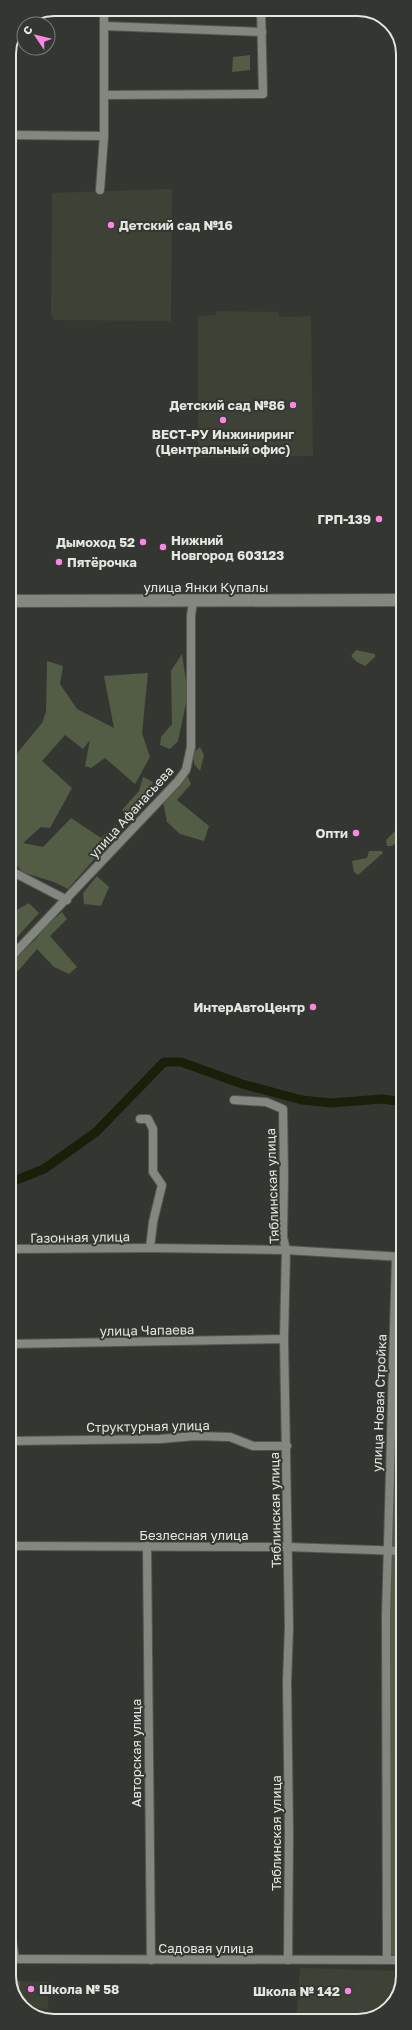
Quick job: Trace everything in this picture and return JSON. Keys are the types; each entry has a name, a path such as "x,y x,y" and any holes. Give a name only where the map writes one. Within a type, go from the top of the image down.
{"street":[{"path":"100,190 104,136 104,16"},
{"path":"104,95 263,94 261,16"},
{"path":"104,26 262,32"},
{"path":"16,135 104,136"},
{"name":"улица Янки Купалы","path":"16,601 396,600"},
{"name":"улица Афанасьева","path":"16,952 67,900 178,781 186,770 191,747 191,622 193,601"},
{"path":"16,874 67,900"},
{"name":"Тяблинская улица","path":"234,1100 266,1102 282,1109 284,1175 283,1237 286,1250 284,1339 289,1627 286,1682 289,1833 288,1960"},
{"path":"140,1119 148,1119 153,1129 153,1172 162,1185 153,1222 150,1248"},
{"name":"Газонная улица","path":"16,1250 150,1248 286,1250 396,1257"},
{"name":"улица Новая Стройка","path":"387,1960 387,1550 396,1330"},
{"name":"улица Чапаева","path":"16,1344 284,1339"},
{"name":"Структурная улица","path":"16,1441 160,1439 195,1436 230,1437 253,1446 287,1446"},
{"name":"Безлесная улица","path":"16,1546 287,1547 396,1551"},
{"name":"Авторская улица","path":"147,1546 150,1960"},
{"name":"Садовая улица","path":"16,1959 396,1960"}],"shaded area":[{"name":"Детский сад №16","path":"172,189 171,321 54,320 51,314 52,193"},
{"name":"Детский сад №86","path":"217,311 279,312 279,317 311,316 313,456 198,457 198,316 216,315"},
{"name":"Школа № 142","path":"300,1968 396,1971 396,1981 391,1995 387,2001 375,2010 363,2014 297,2014"},
{"name":"Школа № 58","path":"16,1981 49,1982 48,2009 34,2008 29,2005 20,1993"}],"green space":[{"path":"250,55 250,70 232,72 233,57"},
{"path":"356,650 375,654 375,657 365,666 357,662 351,656"},
{"path":"182,654 188,694 178,741 170,749 160,745 161,737 172,724 171,671"},
{"path":"47,661 63,666 60,684 77,709 114,728 104,676 148,673 142,733 150,757 135,784 105,758 91,768 85,766 90,740 83,749 65,735 42,761 72,788 50,828 41,827 23,843 43,847 71,818 101,838 117,824 111,840 68,889 54,882 22,872 16,864 16,755 42,723 46,712"},
{"path":"200,747 204,755 200,771 194,764 193,753"},
{"path":"187,775 191,784 177,800 209,826 204,841 180,834 167,822 163,802"},
{"path":"143,777 153,782 145,802 125,814 122,810 139,791"},
{"path":"396,830 396,843 392,846 387,846 386,840"},
{"path":"369,851 382,851 383,853 358,875 354,872 352,861 367,858"},
{"path":"97,876 109,887 101,906 84,904 83,893"},
{"path":"29,903 39,913 16,938 16,910"},
{"path":"62,912 67,919 50,936 77,967 69,974 54,967 37,949 16,972 16,958 36,939 46,925"},
{"path":"396,1357 396,1547 390,1544"},
{"path":"396,1554 396,1957 394,1957 390,1951 390,1564 392,1556"},
{"path":"16,1981 20,1981 19,1991"}],"waterway":[{"path":"16,1180 44,1169 96,1132 164,1062 181,1062 242,1084 302,1100 331,1103 382,1099 396,1101"}],"place":[{"name":"Детский сад №16","path":"111,225"},
{"name":"Детский сад №86","path":"293,405"},
{"name":"ВЕСТ-РУ Инжиниринг (Центральный офис)","path":"223,420"},
{"name":"ГРП-139","path":"379,519"},
{"name":"Дымоход 52","path":"143,542"},
{"name":"Нижний Новгород 603123","path":"163,547"},
{"name":"Пятёрочка","path":"59,562"},
{"name":"Опти","path":"356,833"},
{"name":"ИнтерАвтоЦентр","path":"313,1007"},
{"name":"Школа № 58","path":"31,1989"},
{"name":"Школа № 142","path":"348,1991"}]}
